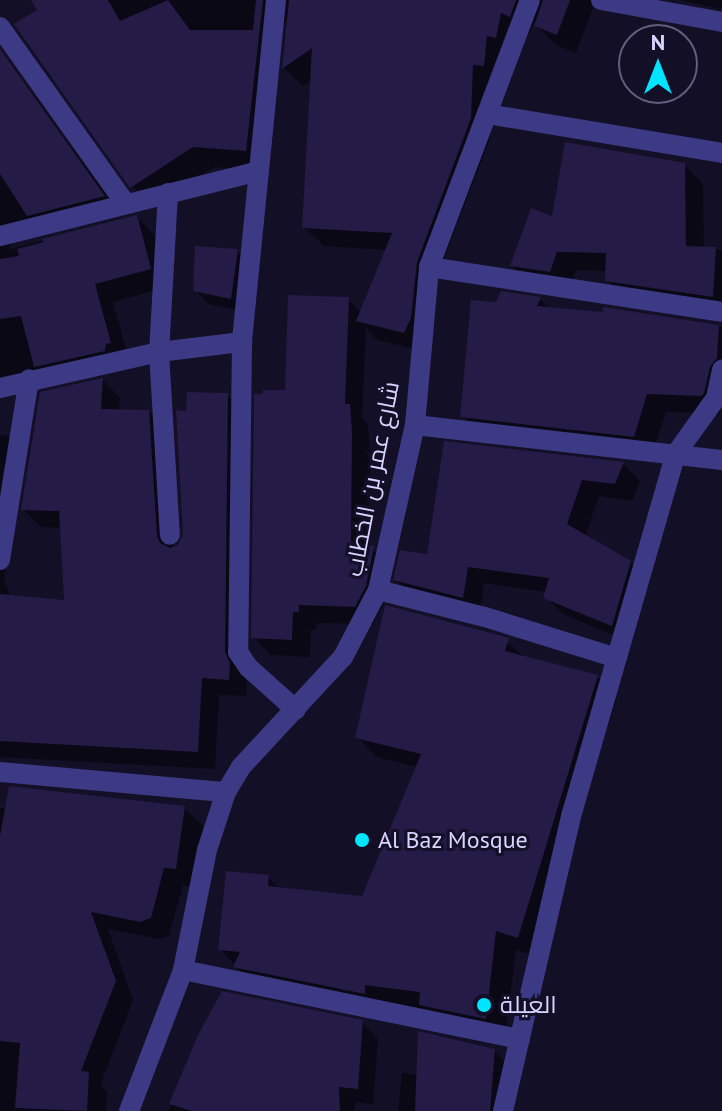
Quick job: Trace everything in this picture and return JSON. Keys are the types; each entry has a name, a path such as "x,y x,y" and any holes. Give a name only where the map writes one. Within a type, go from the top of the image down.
{"street":[{"path":"276,0 242,342 238,652 248,667 296,710"},
{"name":"شارع عمر بن الخطاب","path":"129,1111 183,970 207,850 226,792 241,767 343,657 378,590 415,425 429,267 530,0"},
{"path":"601,0 722,22"},
{"path":"0,27 126,204"},
{"path":"487,114 722,153"},
{"path":"0,236 259,171"},
{"path":"168,193 159,352 170,535"},
{"path":"429,267 722,312"},
{"path":"0,388 159,352 242,342"},
{"path":"503,1111 572,813 675,455 716,398 722,370"},
{"path":"0,560 29,379"},
{"path":"415,425 722,460"},
{"path":"378,590 485,617 617,658"},
{"path":"0,772 226,792"},
{"path":"183,970 520,1039"}],"building":[{"path":"31,0 108,0 120,21 168,0 190,30 253,30 256,0 263,0 246,151 193,147 130,188 14,24 37,10"},
{"path":"289,0 516,0 510,17 501,13 496,38 487,36 484,66 473,65 471,118 417,262 411,318 404,333 356,321 392,233 302,228 312,48 282,69"},
{"path":"543,0 570,0 557,35 534,26"},
{"path":"0,49 105,196 27,216 0,174"},
{"path":"565,142 685,163 686,246 716,247 713,297 605,281 606,253 557,252 550,272 510,266 531,208 552,216"},
{"path":"137,215 151,269 95,284 111,343 106,344 105,351 34,367 21,316 0,319 0,259 19,256 17,249 44,242 42,239"},
{"path":"195,246 238,249 231,299 193,291"},
{"path":"501,291 541,297 537,306 603,312 603,307 719,325 717,358 710,367 704,393 701,396 647,394 634,437 460,417 471,300 496,302"},
{"path":"288,295 349,297 345,404 350,404 352,432 351,542 374,546 366,586 355,607 299,605 299,612 293,612 292,640 251,638 254,394 263,394 263,390 285,390"},
{"path":"103,378 101,409 149,410 157,536 160,543 170,548 178,545 183,534 176,410 186,411 187,392 228,393 225,652 230,663 229,680 202,678 198,752 0,741 0,594 64,600 59,511 21,510 40,392"},
{"path":"444,441 624,462 615,484 582,480 567,524 631,561 612,626 543,598 549,578 468,567 463,598 393,580 400,550 427,554"},
{"path":"385,605 509,638 505,651 598,675 518,938 496,931 486,1019 419,1005 420,992 365,985 365,994 233,967 240,952 218,950 226,871 269,875 268,886 362,896 421,754 355,738"},
{"path":"9,786 185,806 176,869 164,868 151,918 140,922 91,912 116,981 81,1071 89,1072 87,1111 15,1108 20,1043 0,1041 0,836"},
{"path":"222,991 363,1020 358,1089 339,1087 340,1111 192,1111 169,1104 198,1035"},
{"path":"418,1031 495,1049 490,1111 415,1111"}],"place":[{"name":"Al Baz Mosque","path":"362,840"},
{"name":"العيلة","path":"484,1005"}]}
